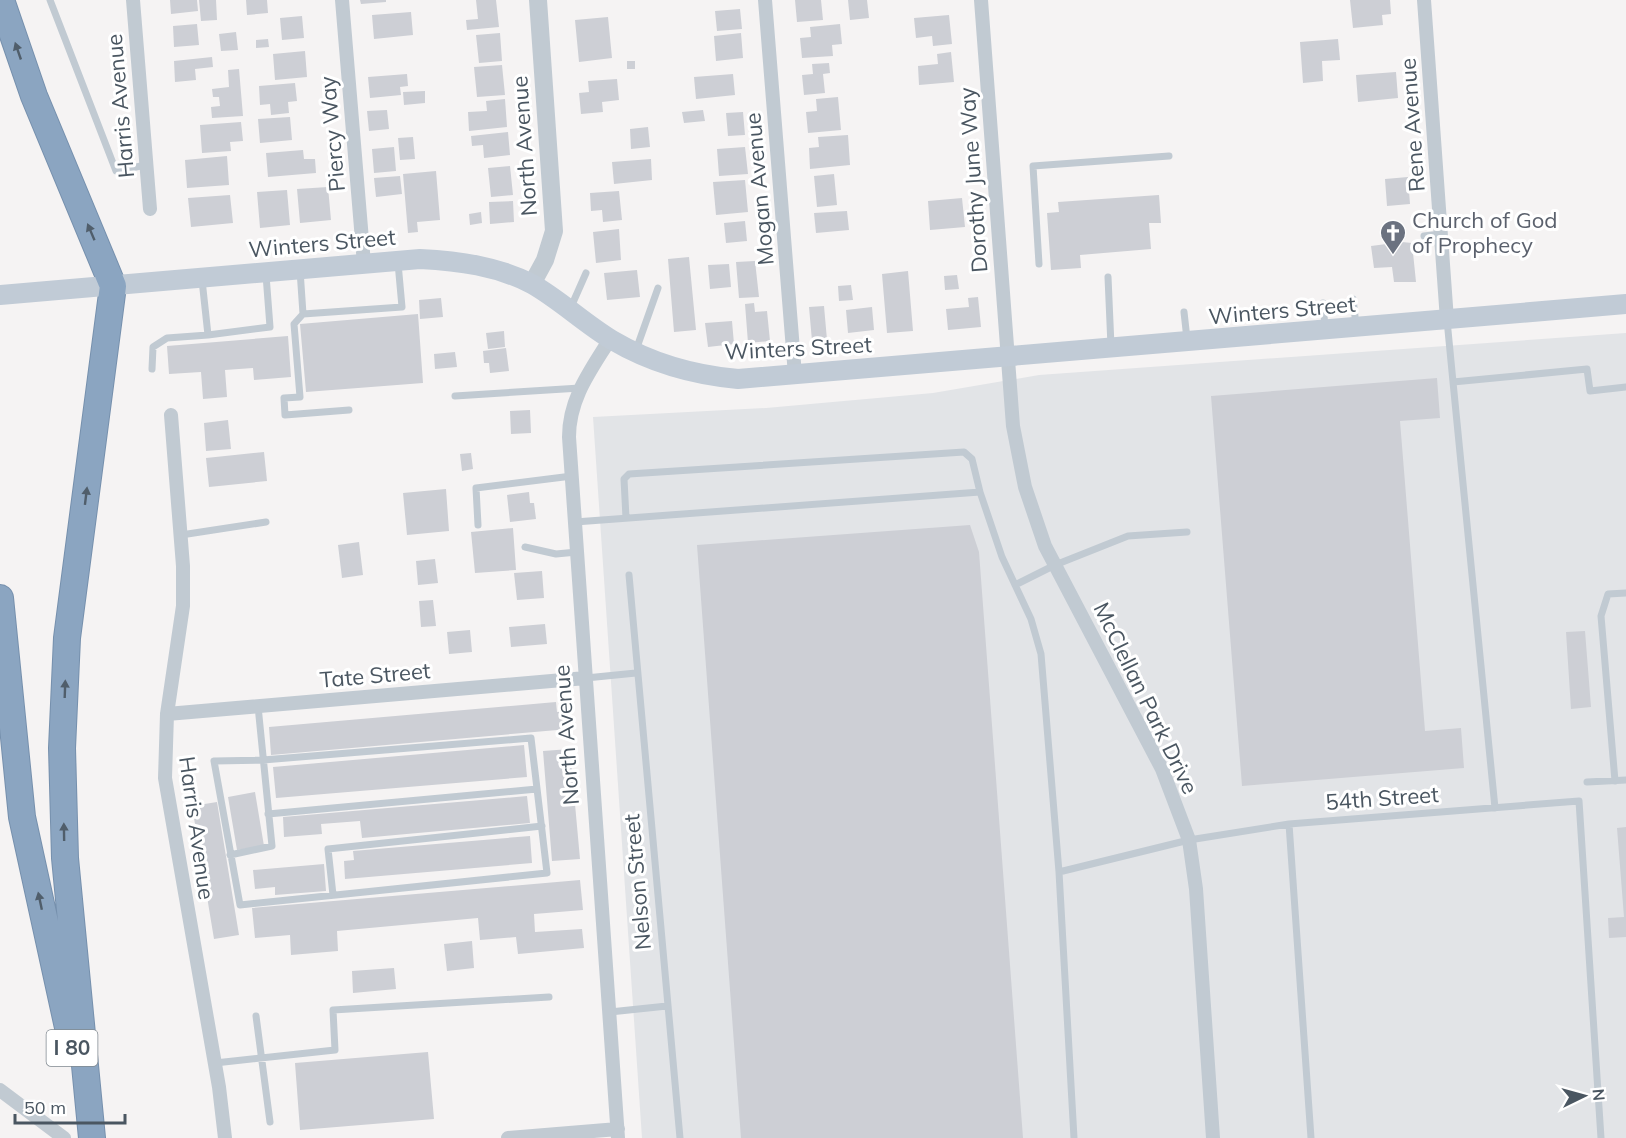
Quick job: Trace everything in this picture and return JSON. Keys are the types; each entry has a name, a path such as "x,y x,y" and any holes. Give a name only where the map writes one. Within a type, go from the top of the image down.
{"highway":[{"path":"1,0 34,96 113,286 67,638 62,748 64,956"},
{"path":"0,598 22,817 64,956 92,1138"}],"main road":[{"name":"Winters Street","path":"0,295 398,261 453,261 480,266 532,284 610,339 635,352 670,367 716,377 795,375 1626,304"}],"street":[{"name":"Harris Avenue","path":"133,0 150,209"},
{"name":"Piercy Way","path":"342,0 364,264"},
{"name":"North Avenue","path":"532,284 545,261 554,231 538,0"},
{"name":"Mogan Avenue","path":"765,0 795,375"},
{"name":"Dorothy June Way","path":"981,0 1008,357"},
{"name":"Rene Avenue","path":"1424,0 1447,320"},
{"name":"North Avenue","path":"610,339 580,388 571,410 569,428 618,1133"},
{"name":"McClellan Park Drive","path":"1008,357 1013,426 1025,487 1045,546 1162,769 1189,840 1196,889 1213,1138"},
{"name":"Harris Avenue","path":"171,415 181,535 183,606 164,740 168,803 225,1138"},
{"name":"Tate Street","path":"167,714 586,678"},
{"path":"0,1090 64,1138"},
{"path":"508,1138 618,1133"}],"lane":[{"path":"50,0 116,171 146,165"},
{"path":"1040,264 1033,166 1169,156"},
{"path":"1424,236 1441,234"},
{"path":"349,410 285,415 284,398 300,397 294,324 303,314 402,307 398,261"},
{"path":"300,269 303,314"},
{"path":"152,369 153,348 167,338 270,327 265,272"},
{"path":"570,310 586,273"},
{"path":"1108,277 1111,348"},
{"path":"202,278 208,335"},
{"path":"635,352 658,288"},
{"path":"1353,299 1356,327"},
{"path":"1323,303 1326,330"},
{"path":"1184,312 1187,342"},
{"path":"1447,320 1495,808"},
{"path":"1453,382 1587,369 1590,391 1626,387"},
{"path":"455,396 580,388"},
{"path":"626,518 624,479 629,474 964,452 972,459 988,520 1031,619 1041,654 1059,872 1074,1138"},
{"path":"478,525 476,488 572,476"},
{"path":"575,522 980,492"},
{"path":"181,535 266,522"},
{"path":"1015,585 1055,565 1128,536 1187,532"},
{"path":"525,547 556,554 577,552"},
{"name":"Nelson Street","path":"629,575 636,673 680,1138"},
{"path":"1615,781 1600,616 1608,594 1626,593"},
{"path":"586,678 636,673"},
{"path":"230,855 272,846 258,706"},
{"path":"531,738 537,789 547,873 240,905 214,761 263,760 531,738"},
{"path":"1587,782 1626,780"},
{"path":"268,814 537,789"},
{"name":"54th Street","path":"1059,872 1189,840 1289,824 1579,801 1601,1138"},
{"path":"1289,824 1311,1138"},
{"path":"333,895 328,849 542,826"},
{"path":"214,1063 335,1050 333,1010 549,997"},
{"path":"610,1012 667,1006"},
{"path":"256,1016 270,1122"}],"shaded area":[{"path":"1626,333 1626,1138 642,1138 593,417 766,408 933,393 1039,375"}],"building":[{"path":"170,0 197,0 198,11 171,14"},
{"path":"199,0 216,0 217,20 201,21"},
{"path":"246,0 267,0 268,13 247,15"},
{"path":"360,0 386,0 386,2 361,4"},
{"path":"476,0 496,0 499,27 467,30 466,20 478,19"},
{"path":"795,0 821,0 823,20 797,22"},
{"path":"848,0 867,0 869,18 850,20"},
{"path":"1350,0 1390,0 1391,14 1382,15 1383,25 1353,28"},
{"path":"740,9 742,29 717,31 715,11"},
{"path":"411,12 413,35 374,39 372,15"},
{"path":"949,15 952,44 933,46 932,36 916,38 914,18"},
{"path":"302,16 304,38 282,40 280,18"},
{"path":"608,17 612,58 579,62 575,20"},
{"path":"197,24 199,45 174,47 173,26"},
{"path":"840,24 842,44 832,45 833,56 802,58 800,38 811,37 810,27"},
{"path":"236,32 238,50 221,51 219,34"},
{"path":"500,33 502,61 479,63 476,35"},
{"path":"741,33 743,58 716,61 714,36"},
{"path":"268,39 269,47 256,48 256,40"},
{"path":"1338,39 1340,60 1322,61 1323,81 1303,83 1300,42"},
{"path":"305,51 307,77 275,80 273,54"},
{"path":"951,52 954,82 919,85 918,66 938,64 937,54"},
{"path":"212,57 213,67 195,69 196,80 175,82 174,61"},
{"path":"627,61 635,61 635,69 627,69"},
{"path":"829,63 830,73 823,74 825,93 804,95 802,75 813,74 812,64"},
{"path":"502,65 505,95 477,97 474,67"},
{"path":"239,69 243,116 212,118 211,107 220,106 219,97 213,97 212,89 229,87 228,70"},
{"path":"1396,72 1398,98 1358,102 1356,75"},
{"path":"407,74 408,86 400,87 401,95 370,98 368,77"},
{"path":"733,74 735,95 696,99 694,77"},
{"path":"617,79 619,100 602,102 603,112 581,114 579,93 589,92 588,81"},
{"path":"295,83 297,101 288,102 289,113 271,115 270,104 260,105 259,86"},
{"path":"425,91 425,103 404,105 403,92"},
{"path":"838,97 841,130 808,133 806,112 817,111 816,99"},
{"path":"505,99 507,127 469,131 468,112 487,111 486,101"},
{"path":"387,110 389,129 369,131 367,111"},
{"path":"703,110 705,121 684,123 682,112"},
{"path":"743,112 745,135 728,136 726,113"},
{"path":"290,117 292,140 260,143 258,119"},
{"path":"241,122 243,141 230,142 231,151 202,153 200,125"},
{"path":"648,127 650,147 631,149 630,129"},
{"path":"508,132 510,155 484,158 483,145 472,146 471,136"},
{"path":"848,135 850,165 810,169 809,148 819,147 818,137"},
{"path":"413,137 415,159 400,160 398,138"},
{"path":"394,147 396,171 374,173 372,149"},
{"path":"745,147 748,174 719,176 717,149"},
{"path":"303,150 304,159 315,159 316,173 268,177 266,153"},
{"path":"227,156 229,185 187,188 185,160"},
{"path":"651,159 652,180 614,184 612,162"},
{"path":"510,166 513,195 491,197 488,168"},
{"path":"436,171 440,220 417,222 418,232 408,233 403,174"},
{"path":"834,174 837,205 817,207 814,176"},
{"path":"400,176 402,194 376,197 374,178"},
{"path":"1408,177 1410,204 1387,206 1385,179"},
{"path":"745,180 748,212 716,215 713,182"},
{"path":"328,187 331,220 300,223 297,189"},
{"path":"287,190 290,225 260,228 257,192"},
{"path":"619,191 622,220 603,222 602,210 591,211 590,193"},
{"path":"230,195 233,223 191,227 188,198"},
{"path":"1159,195 1161,223 1149,223 1151,249 1080,255 1081,268 1051,270 1047,213 1059,212 1058,202"},
{"path":"962,198 965,227 930,230 928,201"},
{"path":"513,201 514,222 490,224 489,202"},
{"path":"847,211 849,230 816,233 814,213"},
{"path":"481,212 482,223 470,225 469,214"},
{"path":"745,221 747,241 726,243 724,223"},
{"path":"619,229 621,260 596,263 593,232"},
{"name":"Church of God of Prophecy","path":"1412,243 1416,282 1394,282 1392,267 1374,268 1371,246"},
{"path":"689,257 696,330 674,332 668,259"},
{"path":"755,261 759,297 739,298 736,262"},
{"path":"729,264 731,287 710,289 708,265"},
{"path":"637,270 640,297 607,300 604,273"},
{"path":"908,271 913,331 887,333 882,274"},
{"path":"957,275 959,289 945,290 944,276"},
{"path":"851,285 853,300 839,301 838,286"},
{"path":"978,297 981,327 948,330 946,309 969,307 968,298"},
{"path":"441,298 443,317 420,319 419,300"},
{"path":"754,303 755,312 767,311 770,341 748,343 745,304"},
{"path":"824,306 827,340 812,341 809,307"},
{"path":"872,307 874,330 848,333 846,310"},
{"path":"418,314 423,383 306,392 300,324"},
{"path":"732,321 734,344 708,347 705,323"},
{"path":"504,331 505,347 488,349 486,333"},
{"path":"288,336 291,377 254,380 253,368 225,370 227,397 203,399 201,372 169,374 167,346"},
{"path":"506,348 509,371 490,373 489,363 484,363 483,351"},
{"path":"455,352 457,367 435,369 434,354"},
{"path":"1437,378 1440,418 1400,421 1425,731 1461,728 1464,768 1242,786 1211,396"},
{"path":"530,410 531,433 511,434 510,411"},
{"path":"228,420 231,449 206,451 204,423"},
{"path":"264,452 267,481 209,487 206,458"},
{"path":"471,453 473,469 462,471 460,454"},
{"path":"446,489 449,531 407,535 403,493"},
{"path":"529,492 530,503 534,503 536,519 510,522 507,495"},
{"path":"970,525 979,552 1023,1138 741,1138 697,545"},
{"path":"513,528 516,570 475,573 471,532"},
{"path":"359,542 363,575 342,578 338,545"},
{"path":"435,559 438,583 418,585 416,561"},
{"path":"542,571 544,598 517,600 514,573"},
{"path":"433,600 436,626 421,627 419,601"},
{"path":"545,624 547,644 511,647 509,627"},
{"path":"470,630 472,652 449,654 447,632"},
{"path":"1585,631 1591,707 1571,709 1566,632"},
{"path":"556,702 557,712 568,711 569,729 271,755 269,727"},
{"path":"524,745 527,777 276,798 273,767"},
{"path":"570,749 580,859 552,861 543,751"},
{"path":"255,792 264,846 237,850 228,797"},
{"path":"527,796 530,823 362,838 360,821 321,824 322,834 284,837 283,817"},
{"path":"217,802 239,935 214,939 192,806"},
{"path":"1626,827 1626,937 1609,938 1608,918 1624,917 1617,828"},
{"path":"530,836 532,863 345,879 344,861 354,860 353,851"},
{"path":"324,864 326,891 275,895 275,887 255,889 253,870"},
{"path":"580,880 583,910 534,914 535,932 582,929 584,948 518,954 516,937 480,940 478,918 337,931 338,951 291,955 290,935 255,938 252,908"},
{"path":"472,941 474,968 447,971 444,944"},
{"path":"394,968 396,989 353,993 352,971"},
{"path":"428,1052 434,1119 300,1130 295,1063"}],"place":[{"name":"Church of God of Prophecy","path":"1393,256"}]}
